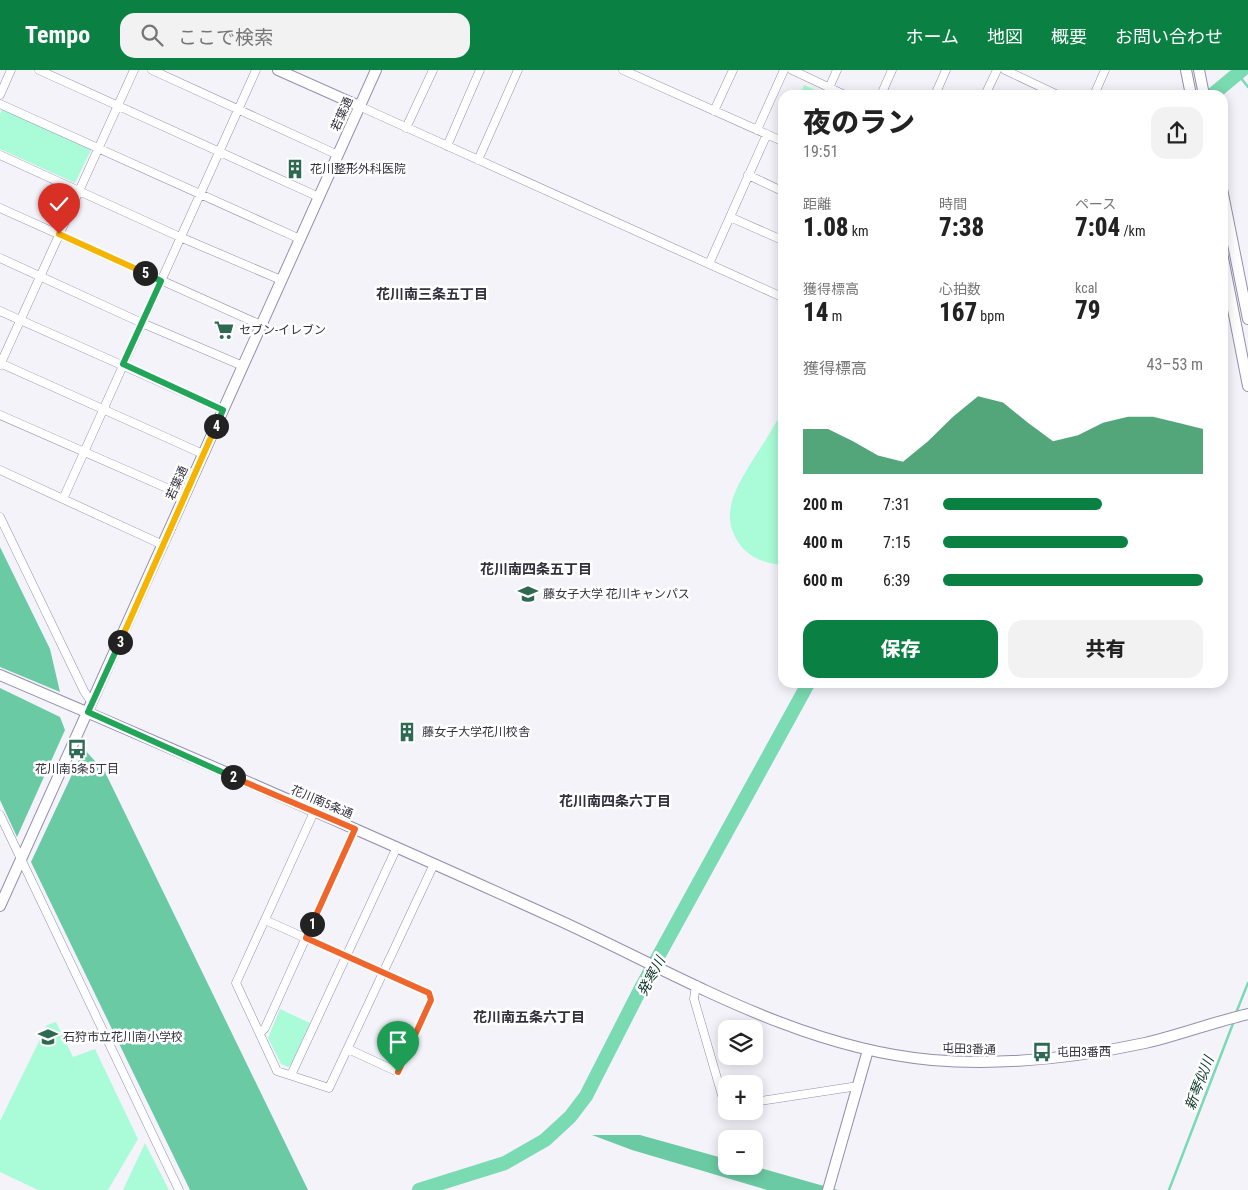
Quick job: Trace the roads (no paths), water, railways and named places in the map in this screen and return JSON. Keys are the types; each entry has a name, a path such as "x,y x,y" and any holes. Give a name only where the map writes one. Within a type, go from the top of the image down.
{"street":[{"path":"0,95 11,70"},
{"path":"39,70 319,197"},
{"path":"134,70 0,364 203,454"},
{"path":"152,70 338,154"},
{"path":"63,499 256,70"},
{"path":"278,70 778,295"},
{"name":"若葉通","path":"0,906 3,890 21,859 376,70"},
{"path":"406,128 433,70"},
{"path":"447,146 480,70"},
{"path":"478,160 518,70"},
{"path":"623,70 778,139"},
{"path":"714,111 733,70"},
{"path":"757,130 784,70"},
{"path":"792,70 834,90"},
{"path":"829,88 837,70"},
{"path":"883,90 892,70"},
{"path":"937,90 946,70"},
{"path":"987,90 997,70"},
{"path":"1004,70 1047,90"},
{"path":"1096,90 1105,70"},
{"path":"1186,70 1190,90"},
{"path":"1200,75 1203,90"},
{"path":"1036,90 1038,86"},
{"path":"0,104 300,239"},
{"path":"709,264 766,134"},
{"path":"0,155 80,190 180,238 281,280"},
{"path":"748,175 778,189"},
{"path":"0,208 261,325"},
{"path":"1228,212 1244,273 1248,319"},
{"path":"730,217 778,238"},
{"path":"0,258 142,323 243,366"},
{"path":"1228,276 1244,273"},
{"path":"1228,290 1248,386"},
{"path":"0,310 223,410"},
{"path":"0,415 185,496"},
{"path":"0,470 163,545"},
{"path":"0,517 90,707"},
{"name":"花川南5条通","path":"0,675 90,707 314,812 397,847 634,954 696,985"},
{"path":"314,812 236,983 277,1071 329,1088 434,864"},
{"path":"0,815 4,833 21,859 179,1190"},
{"path":"260,1033 265,1028 355,829"},
{"path":"291,1076 397,847"},
{"path":"265,920 429,993 431,1000 398,1072 348,1049"},
{"path":"696,985 694,999 718,1082"},
{"name":"屯田3番通","path":"696,985 808,1033 868,1050 948,1061 998,1063 1028,1061 1148,1042 1246,1014"},
{"path":"828,1190 868,1050"},
{"path":"763,1101 858,1086"}],"waterway":[{"name":"発寒川","path":"1218,90 1242,70"},
{"path":"1237,73 1248,87"},
{"name":"発寒川","path":"419,1190 505,1163 545,1140 570,1117 586,1096 642,986 806,688"},
{"name":"新琴似川","path":"1236,1013 1248,983"},
{"name":"新琴似川","path":"1169,1190 1234,1021"}],"place":[{"name":"花川整形外科医院","path":"295,169"},
{"name":"セブン-イレブン","path":"224,330"},
{"name":"藤女子大学 花川キャンパス","path":"528,594"},
{"name":"藤女子大学花川校舎","path":"407,732"},
{"name":"花川南5条5丁目","path":"77,749"},
{"name":"石狩市立花川南小学校","path":"48,1037"},
{"name":"屯田3番西","path":"1042,1052"}],"district":[{"name":"花川南三条五丁目","path":"432,294"},
{"name":"花川南四条五丁目","path":"536,569"},
{"name":"花川南四条六丁目","path":"615,801"},
{"name":"花川南五条六丁目","path":"529,1017"}]}
